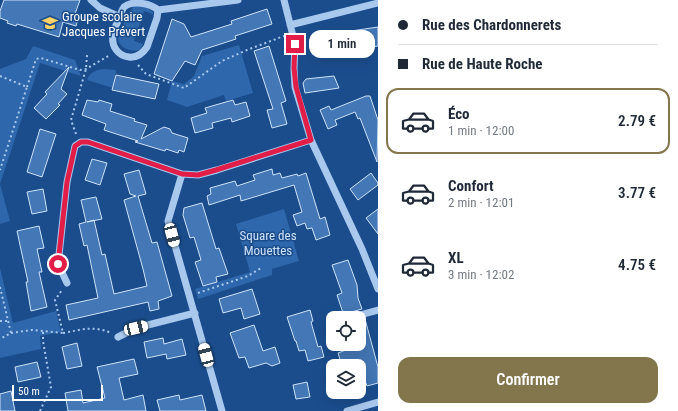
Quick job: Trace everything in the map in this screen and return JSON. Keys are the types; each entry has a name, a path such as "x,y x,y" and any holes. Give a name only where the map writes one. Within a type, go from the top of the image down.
{"street":[{"path":"91,0 100,8 120,17"},
{"path":"158,10 159,13 147,47 144,51 141,54 132,57 124,56 117,51 114,47 112,38 124,6 134,2 145,3 158,10 238,0"},
{"path":"284,0 295,44 294,68 296,87 311,140 362,249 378,289"},
{"path":"290,25 378,3"},
{"path":"67,283 58,264 67,182 75,146 81,142 88,142 182,174 198,175 311,140"},
{"path":"182,174 168,221 222,411"},
{"path":"366,313 378,310"},
{"path":"118,337 136,328 195,314"},
{"path":"347,411 378,402"}],"path":[{"path":"146,74 184,88 222,61 285,36"},
{"path":"0,170 36,59 41,58 80,70 86,69 117,51"},
{"path":"72,126 71,120 86,69 87,55"},
{"path":"0,76 27,87"},
{"path":"195,294 248,276 261,268"},
{"path":"0,287 11,333"},
{"path":"58,295 55,300 63,333"},
{"path":"0,322 8,321"},
{"path":"0,339 11,333 32,330 63,333 92,328 102,329"},
{"path":"40,411 51,387 43,341 43,332"}],"green space":[{"path":"136,5 145,6 153,12 153,14 144,11 134,41 143,44 140,50 133,51 123,47 118,39 130,11"},
{"path":"239,45 253,93 226,101 224,95 187,107 167,100 172,81 184,84 194,76 202,56"},
{"path":"33,46 75,60 81,76 40,63 0,184 0,69 26,59"},
{"path":"104,69 116,70 113,88 87,80 94,72"},
{"path":"0,184 10,221 0,224"},
{"name":"Square des Mouettes","path":"284,209 299,261 272,269 272,275 198,299 195,289 250,272 236,224"},
{"path":"0,268 13,323 56,311 61,332 40,336 41,349 0,358"}],"building":[{"path":"4,0 80,0 75,14 79,15 76,26 63,22 59,37 17,24 16,26 7,23 8,21 0,18 0,11"},
{"path":"267,9 272,24 235,36 236,39 202,50 195,65 185,61 172,81 154,74 172,19 184,24 191,37 232,24 231,21"},
{"path":"378,27 378,46 327,54 324,35"},
{"path":"269,46 286,101 281,103 287,124 272,128 267,110 273,109 254,51"},
{"path":"69,67 61,89 67,94 58,104 60,105 46,119 34,108 47,94 45,92"},
{"path":"116,75 159,84 155,99 112,90"},
{"path":"334,76 339,88 305,93 303,83 306,79"},
{"path":"366,96 370,96 378,120 377,162 360,118 358,119 355,112 335,120 337,125 328,129 320,110 329,106 331,110"},
{"path":"87,100 98,102 99,100 112,104 110,111 135,119 134,121 147,125 141,139 164,127 170,129 172,133 188,138 184,152 179,150 178,153 166,149 165,151 135,142 138,141 104,130 106,124 82,115"},
{"path":"233,100 235,105 246,102 250,116 232,122 231,118 212,123 213,128 195,133 191,118 207,113 205,108"},
{"path":"40,129 56,134 42,177 27,172"},
{"path":"92,159 107,163 100,185 85,180"},
{"path":"272,169 273,175 280,173 282,178 297,174 298,176 306,173 320,219 325,217 330,235 316,240 312,228 307,229 305,223 297,226 293,215 302,212 294,185 241,201 240,195 209,205 207,196 211,194 210,188 235,181 237,186 255,180 253,175"},
{"path":"139,170 146,194 138,196 152,243 157,242 172,296 158,301 159,309 150,311 148,302 69,320 66,305 98,298 87,245 84,246 79,224 86,222 81,200 96,197 102,219 94,221 102,255 105,254 114,294 147,286 124,200 136,196 130,194 124,174"},
{"path":"371,173 378,185 358,200 350,189"},
{"path":"43,189 47,211 32,214 27,192"},
{"path":"202,203 216,249 219,248 228,274 216,277 217,282 203,286 195,262 201,260 194,237 190,238 183,215 184,208"},
{"path":"378,209 378,234 366,218"},
{"path":"39,226 44,248 37,249 42,272 39,272 47,307 31,311 26,282 28,282 17,231"},
{"path":"348,260 357,285 358,298 362,309 355,311 342,311 337,295 342,293 332,265"},
{"path":"252,289 260,314 244,319 241,308 223,313 219,299"},
{"path":"310,310 313,321 311,322 318,347 321,346 324,357 308,361 305,350 299,351 287,317"},
{"path":"366,323 378,367 378,383 367,386 366,359 340,359 338,353 343,351 366,351"},
{"path":"254,325 263,351 275,347 280,363 272,366 266,363 249,368 245,357 239,358 230,333"},
{"path":"163,338 164,344 182,339 186,355 167,359 166,354 147,358 144,342"},
{"path":"77,343 82,366 67,369 62,347"},
{"path":"134,359 138,374 119,378 124,400 143,395 146,411 68,411 65,393 81,390 83,403 105,398 97,367"},
{"path":"37,362 41,377 18,382 15,367"},
{"path":"307,382 310,397 296,399 293,385"},
{"path":"11,391 15,411 0,411 0,394"},
{"path":"179,395 180,400 202,395 206,411 160,411 157,400"}],"place":[{"name":"Groupe scolaire Jacques Prévert","path":"50,23"}],"route":[{"path":"58,264 67,182 75,146 81,142 88,142 182,174 198,175 311,140 294,77 295,44"}]}
